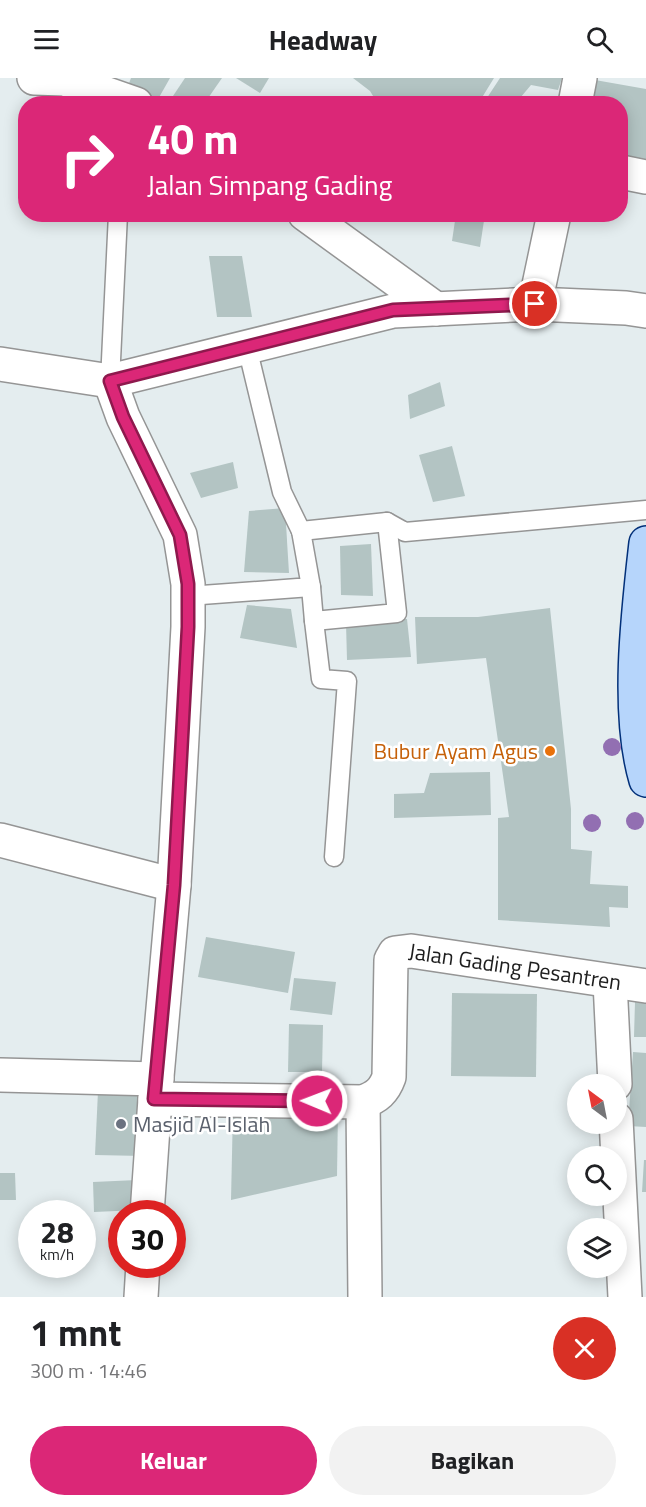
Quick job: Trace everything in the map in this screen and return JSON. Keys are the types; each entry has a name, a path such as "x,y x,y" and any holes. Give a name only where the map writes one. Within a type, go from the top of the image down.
{"main road":[{"path":"646,543 635,681 638,730 646,780"}],"street":[{"path":"34,78 64,79 111,96"},
{"path":"577,96 580,78"},
{"path":"628,173 646,177"},
{"path":"316,222 436,309"},
{"path":"535,304 552,222"},
{"path":"0,364 110,381 393,310 535,304 646,311"},
{"path":"110,381 123,417 180,535 188,596 174,885 148,1200"},
{"path":"0,840 174,885"},
{"name":"Jalan Gading Pesantren","path":"363,1102 375,1097 383,1090 389,1077 391,960 395,953 411,951 646,986"},
{"path":"610,982 615,1074"},
{"path":"0,1075 156,1089 363,1102 365,1297"},
{"path":"617,1134 625,1297"},
{"path":"141,1297 142,1278"}],"lane":[{"path":"110,381 118,222"},
{"path":"247,347 282,492 301,531 311,587 321,679 347,681 334,857"},
{"path":"301,531 387,522 405,532 646,510"},
{"path":"315,621 397,613 387,522"},
{"path":"188,596 311,587"}],"building":[{"path":"131,78 170,78 160,96 147,96 128,86"},
{"path":"185,78 222,78 210,96 173,96"},
{"path":"236,78 269,78 260,93"},
{"path":"353,78 494,78 483,96 373,96"},
{"path":"500,78 562,78 558,90 531,85 522,96 488,96"},
{"path":"595,80 646,89 646,166 628,162 628,96 591,96"},
{"path":"455,222 484,222 480,247 452,241"},
{"path":"209,256 242,256 252,317 217,317"},
{"path":"440,382 445,406 410,419 408,395"},
{"path":"452,446 465,496 433,502 419,455"},
{"path":"233,462 238,488 201,498 190,473"},
{"path":"285,508 289,573 244,572 249,511"},
{"path":"371,544 373,596 341,595 340,546"},
{"path":"247,605 291,609 297,648 240,638"},
{"path":"550,608 571,809 571,849 592,851 590,884 628,886 628,908 609,907 610,927 498,920 498,818 509,817 486,658 417,664 415,617 478,617"},
{"path":"407,619 411,657 347,660 346,623"},
{"path":"490,772 491,815 394,818 394,794 424,793 430,773"},
{"path":"206,937 295,952 288,993 198,977"},
{"path":"294,978 336,982 332,1015 290,1010"},
{"path":"452,993 537,994 536,1077 451,1076"},
{"path":"635,1002 646,1003 646,1037 634,1037"},
{"path":"289,1024 323,1025 322,1072 288,1072"},
{"path":"633,1052 646,1053 646,1127 628,1126"},
{"name":"Masjid Al-Islah","path":"98,1091 146,1093 143,1156 95,1155"},
{"path":"233,1109 338,1110 337,1176 231,1200"},
{"path":"644,1160 646,1160 646,1192 642,1192"},
{"path":"0,1173 15,1173 16,1200 0,1200"},
{"path":"137,1180 138,1200 108,1200 108,1211 96,1212 93,1182"}],"place":[{"name":"Bubur Ayam Agus","path":"550,751"},
{"name":"Masjid Al-Islah","path":"121,1124"}],"route":[{"path":"317,1101 154,1099 174,885 188,627 188,584 180,535 123,417 110,381 393,310 535,304"}]}
